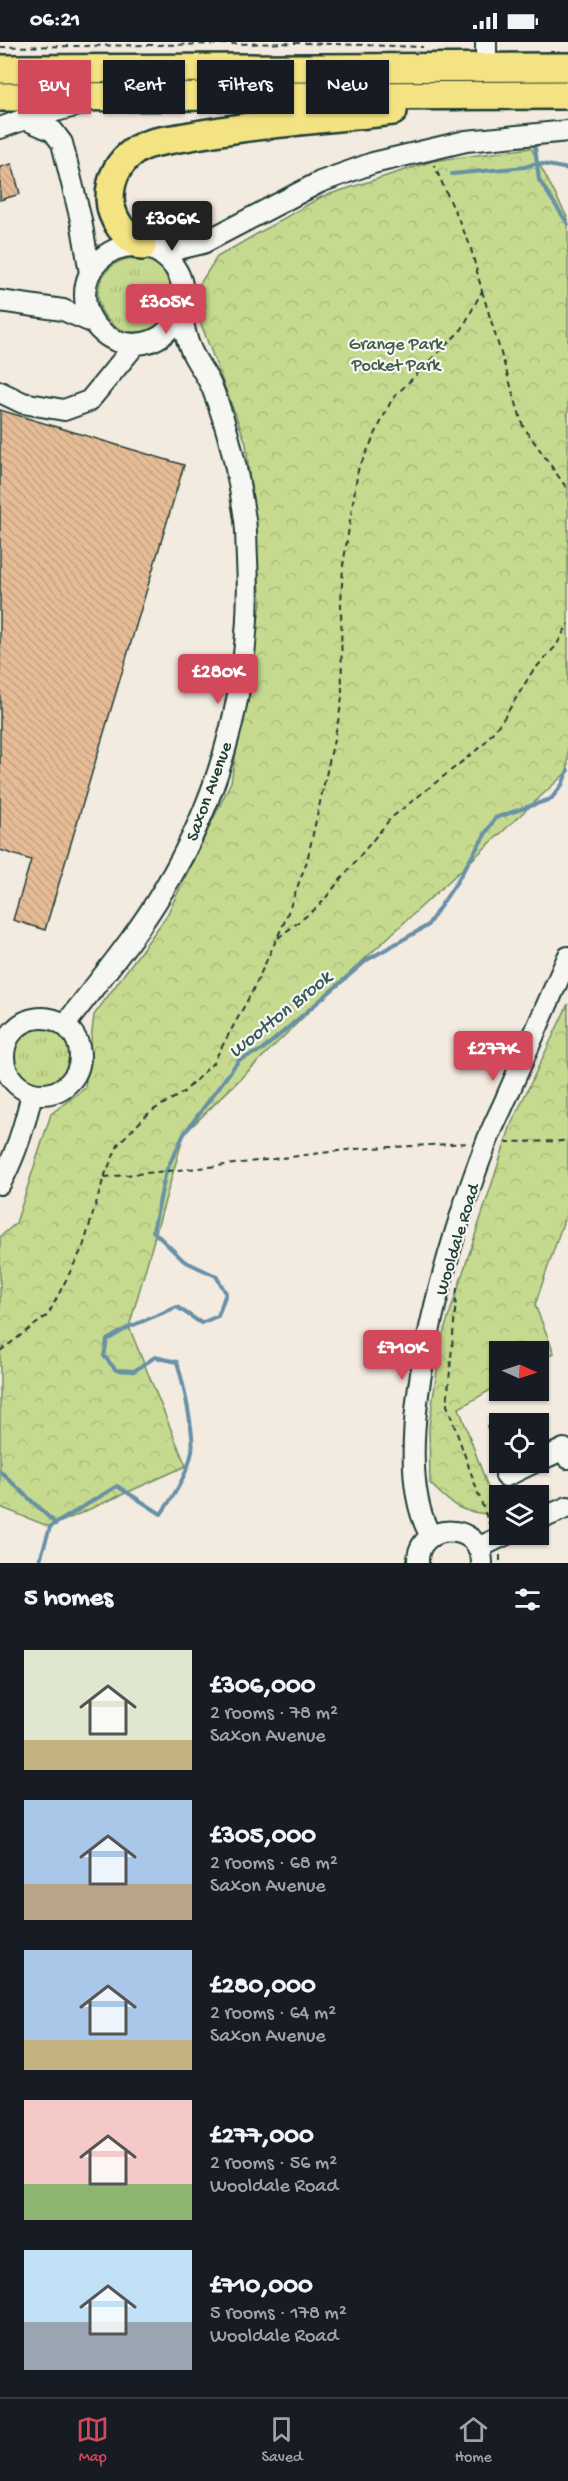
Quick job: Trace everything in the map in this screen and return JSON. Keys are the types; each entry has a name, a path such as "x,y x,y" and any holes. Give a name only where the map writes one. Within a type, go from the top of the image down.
{"highway":[{"path":"0,69 486,54 568,67"},
{"path":"185,96 568,95"},
{"path":"0,97 103,96"},
{"path":"147,248 132,241 123,232 114,217 110,203 113,174 123,161 138,148 154,142 213,132 395,111 489,96"}],"street":[{"path":"0,128 103,98"},
{"path":"25,119 53,131 63,143 81,220 90,273 85,293 86,304 108,349 106,378"},
{"path":"90,273 107,254 119,249 178,249 203,243 320,182 373,162 466,141 568,131"},
{"path":"182,282 187,264 203,243"},
{"path":"0,392 22,403 64,410 89,401 106,378 141,344 170,330 181,310 184,296 182,282 173,264 147,248"},
{"path":"0,301 63,310 97,327 112,340 141,344 165,344 191,351"},
{"name":"Saxon Avenue","path":"65,1025 138,930 195,833 219,769 236,708 246,646 249,594 244,515 227,438 213,389 191,351 183,327 181,310"},
{"name":"Wooldale Road","path":"431,1536 416,1494 412,1459 418,1394 432,1321 448,1257 486,1142 568,957"},
{"path":"32,1019 53,1019 65,1025 76,1040 80,1055 78,1068 67,1085 55,1092 42,1094 32,1093 16,1085 8,1074 2,1053 8,1038 16,1027 32,1019"},
{"path":"0,1184 10,1166 26,1123 32,1093"},
{"path":"549,1456 564,1449 568,1458"},
{"path":"506,1476 512,1473"},
{"path":"549,1515 568,1507"},
{"path":"418,1563 421,1547 431,1536 441,1531 453,1530 466,1534 476,1542 491,1547"}],"path":[{"path":"409,42 413,46"},
{"path":"0,47 302,44 423,47"},
{"path":"434,165 470,245 523,426 568,490"},
{"path":"0,1350 48,1315 83,1246 104,1177 119,1143 150,1112 184,1092 213,1063 252,992 277,938 307,861 339,717 342,697 343,566 358,470 392,399 462,329 482,291"},
{"path":"277,938 319,906 391,818 483,745 504,718 532,672 556,646 568,624"},
{"path":"104,1177 354,1149 486,1142 568,1141"},
{"path":"457,1288 447,1406 491,1547 501,1563"}],"green space":[{"name":"Grange Park Pocket Park","path":"531,148 568,219 568,771 329,992 184,1134 129,1327 186,1466 50,1527 0,1507 0,1237 16,1223 51,1114 85,1088 94,1015 166,917 231,782 261,603 246,443 196,311 199,285 217,257 321,197 433,161"},
{"path":"128,258 142,258 156,264 166,274 172,288 170,309 156,326 142,332 128,332 114,326 104,316 98,302 98,288 104,274 114,264"},
{"path":"568,1004 568,1208 535,1305 554,1353 549,1356 549,1341 489,1341 489,1391 459,1408 489,1490 489,1514 460,1508 446,1499 430,1483 429,1426 442,1337 511,1125"},
{"path":"42,1027 53,1029 66,1040 71,1056 69,1067 58,1080 42,1085 31,1083 18,1072 13,1056 15,1045 26,1032"}],"building":[{"path":"12,164 20,194 0,200 0,167"},
{"path":"0,410 184,465 45,930 13,920 31,860 0,850"}],"waterway":[{"name":"Wootton Brook","path":"535,147 539,180 568,224"},
{"path":"452,174 525,167 537,163 568,169"},
{"name":"Wootton Brook","path":"39,1563 50,1527 117,1486 161,1514 187,1468 192,1451 192,1433 177,1362 155,1357 134,1371 116,1370 104,1356 107,1340 129,1327 177,1307 201,1323 218,1316 226,1293 216,1276 184,1261 153,1231 166,1171 184,1134 239,1060 262,1050 367,960 427,926 495,818 551,799 562,785 568,770"},
{"path":"0,1471 56,1524"}]}
